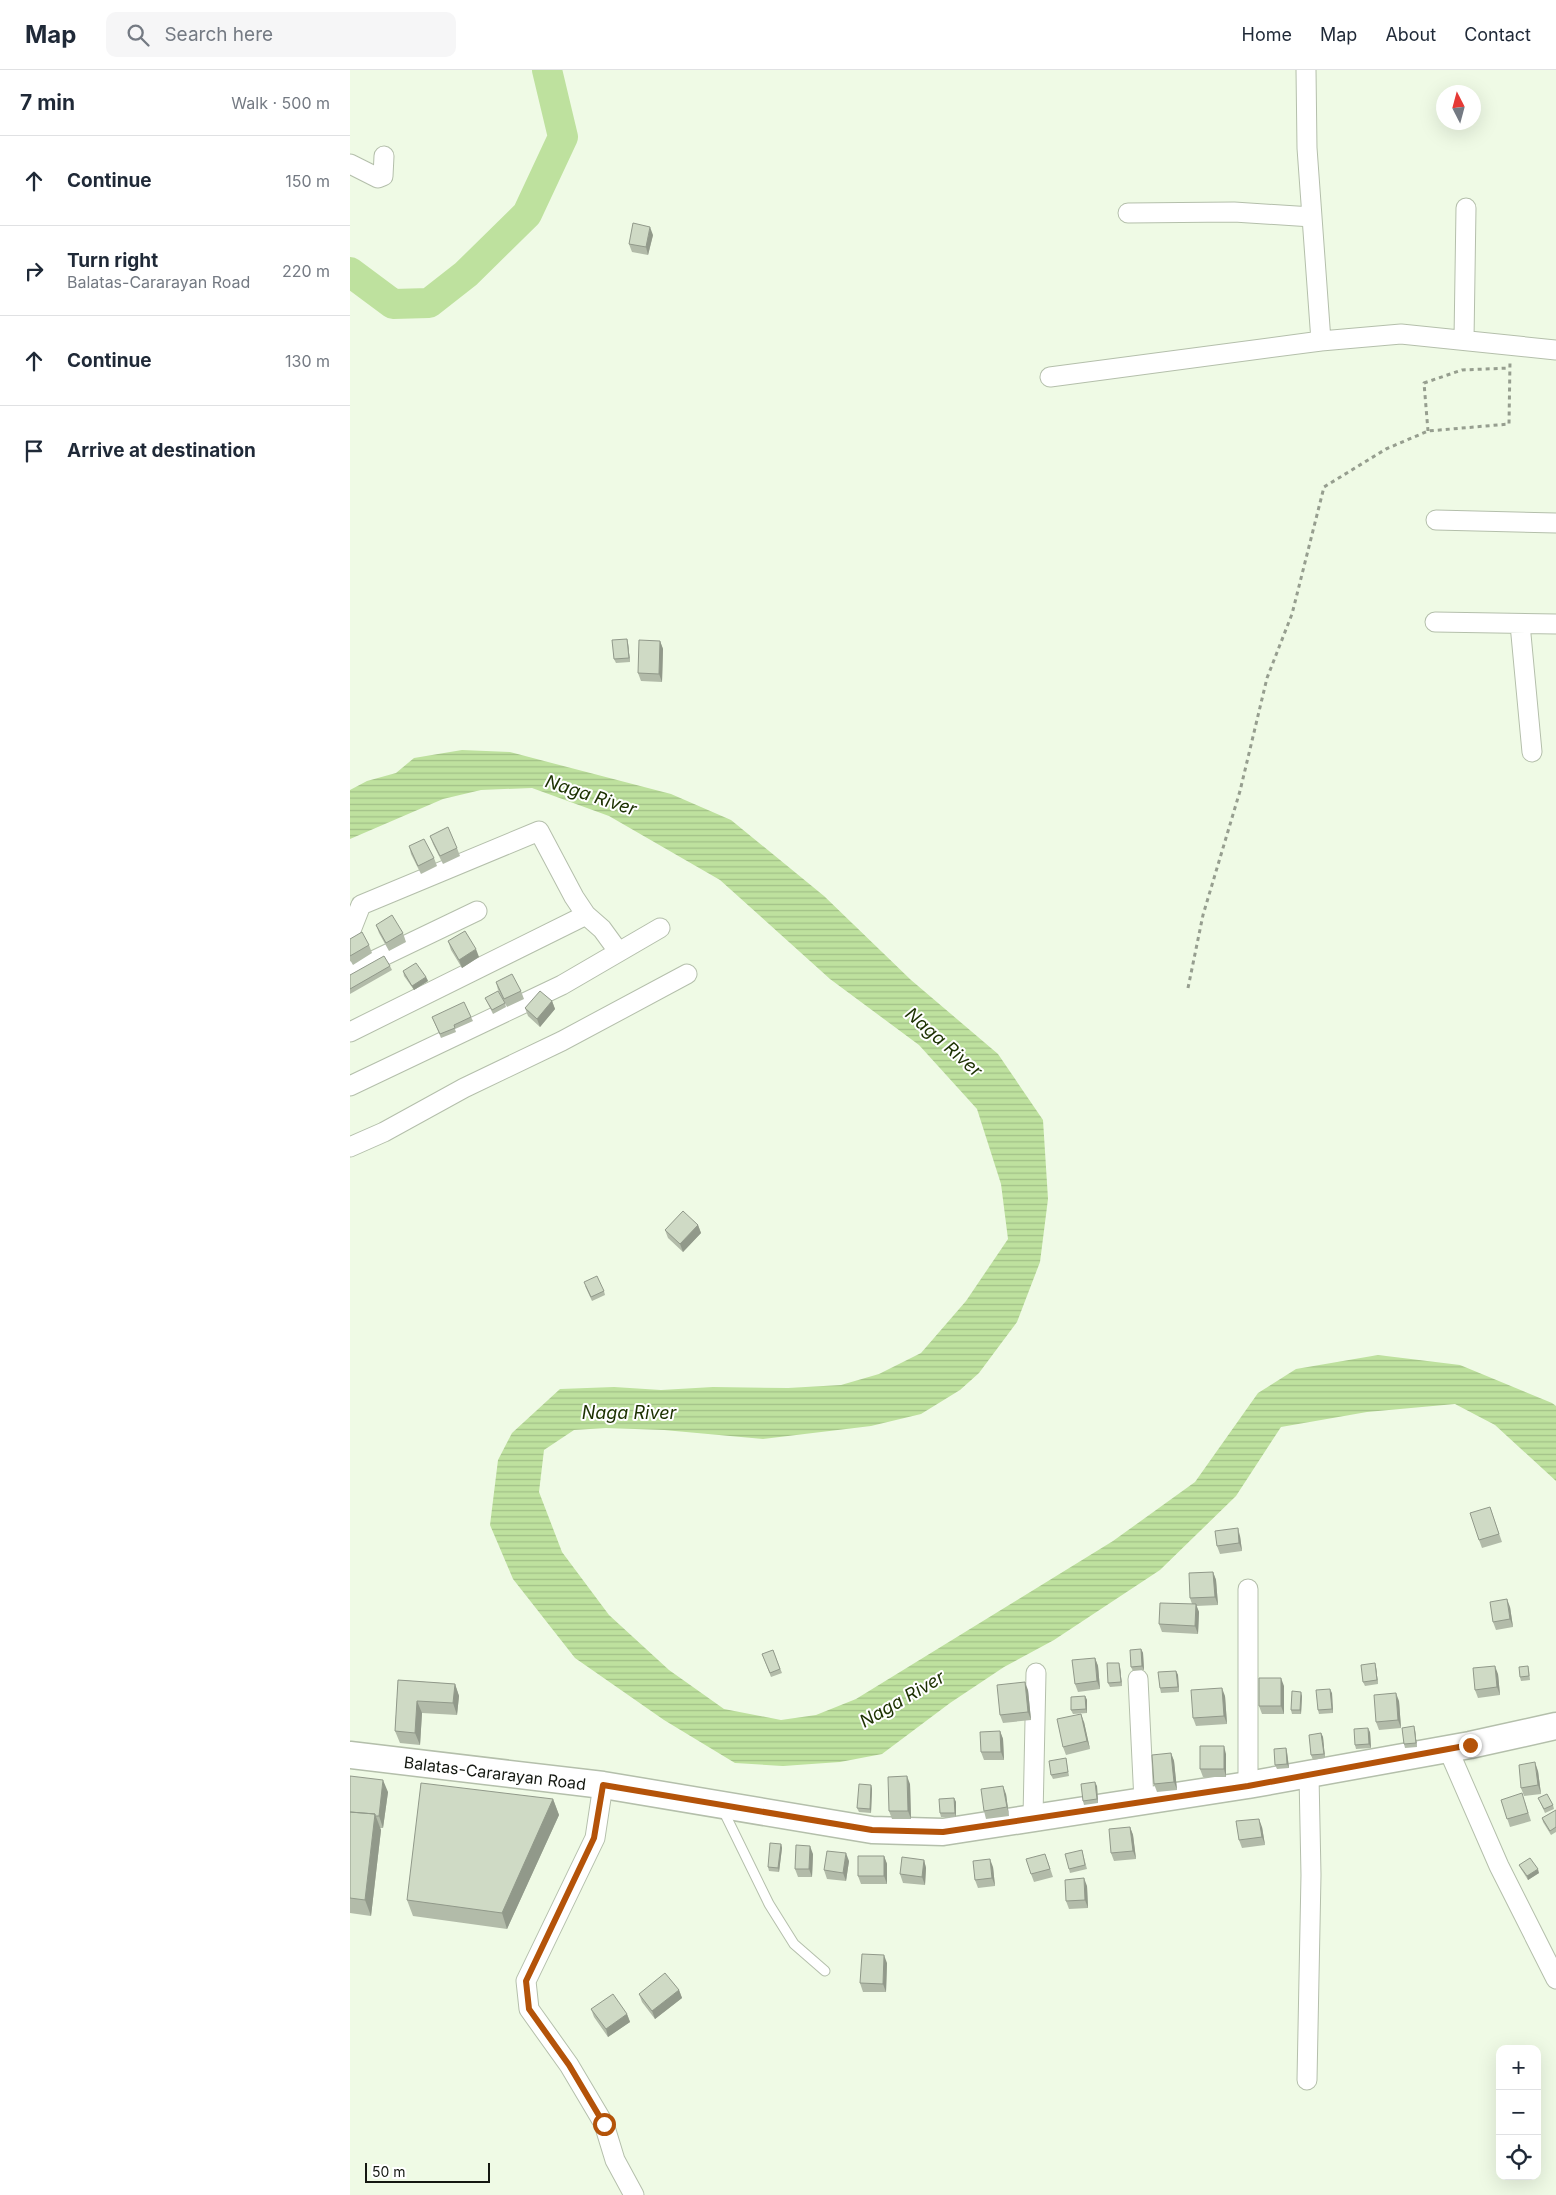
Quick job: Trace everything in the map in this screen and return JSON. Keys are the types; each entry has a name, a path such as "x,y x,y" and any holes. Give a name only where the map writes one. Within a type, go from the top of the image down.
{"main road":[{"name":"Balatas-Cararayan Road","path":"350,1755 603,1785 872,1830 943,1832 1248,1786 1448,1749 1556,1726"}],"street":[{"path":"1306,70 1307,148 1321,340"},
{"path":"350,164 378,178 383,176 384,156"},
{"path":"1464,340 1466,208"},
{"path":"1128,213 1234,212 1312,217"},
{"path":"1050,377 1321,340 1401,334 1556,350"},
{"path":"1436,520 1556,523"},
{"path":"1435,622 1556,624"},
{"path":"1520,624 1532,752"},
{"path":"350,933 361,905 539,831 574,897 586,915 602,929 618,951"},
{"path":"350,972 476,910"},
{"path":"350,1032 586,915"},
{"path":"350,1086 562,985 660,928"},
{"path":"350,1147 384,1132 464,1088 562,1041 687,974"},
{"path":"1248,1589 1248,1786"},
{"path":"1033,1817 1036,1674"},
{"path":"1138,1679 1144,1801"},
{"path":"1448,1749 1500,1866 1556,1979"},
{"path":"1307,2080 1311,1875 1309,1775"},
{"path":"603,1785 594,1838 526,1981 529,2009 569,2065 604,2124 615,2160 634,2195"}],"lane":[{"path":"721,1805 769,1904 794,1944 824,1971"}],"path":[{"path":"1188,988 1203,915 1240,792 1267,678 1292,614 1324,487 1386,449 1428,431 1509,424 1510,345"},
{"path":"1428,431 1424,383 1462,370 1510,368"}],"water":[{"name":"Naga River","path":"462,750 510,752 671,794 731,820 824,896 911,980 998,1054 1043,1120 1048,1199 1040,1262 1017,1322 979,1373 960,1390 921,1414 871,1426 763,1439 664,1430 606,1428 574,1430 544,1450 539,1492 562,1552 609,1615 669,1670 724,1709 781,1720 816,1715 856,1699 1113,1541 1195,1482 1258,1393 1296,1369 1378,1355 1460,1365 1552,1403 1556,1406 1556,1481 1495,1425 1455,1404 1367,1412 1281,1427 1236,1496 1160,1570 1054,1640 1004,1667 950,1703 882,1754 840,1762 783,1766 735,1763 664,1720 575,1658 513,1579 490,1525 498,1460 512,1433 560,1389 614,1387 661,1390 713,1387 788,1388 841,1385 879,1374 921,1353 966,1301 1008,1239 1001,1184 977,1109 919,1045 830,979 720,880 609,816 532,788 481,790 443,799 350,839 350,790 367,781 396,773 414,758"}],"building":[{"path":"633,223 650,227 646,247 629,244"},
{"path":"627,639 629,658 614,659 612,640"},
{"path":"639,640 660,641 659,674 638,673"},
{"path":"448,827 457,848 440,856 430,836"},
{"path":"424,839 434,858 418,866 409,846"},
{"path":"392,915 403,933 386,943 376,925"},
{"path":"465,931 476,949 459,960 448,941"},
{"path":"362,932 369,945 350,956 350,939"},
{"path":"384,956 390,966 350,989 350,975"},
{"path":"416,963 426,977 412,986 403,971"},
{"path":"512,974 521,991 504,999 496,982"},
{"path":"498,991 505,1003 492,1010 485,998"},
{"path":"540,991 552,1001 537,1019 525,1008"},
{"path":"464,1002 471,1017 454,1025 455,1028 440,1034 432,1017"},
{"path":"683,1211 698,1225 680,1244 665,1230"},
{"path":"597,1276 604,1291 591,1297 584,1282"},
{"path":"1490,1507 1499,1534 1479,1540 1470,1513"},
{"path":"1238,1528 1239,1543 1217,1546 1215,1531"},
{"path":"1213,1572 1215,1597 1190,1598 1189,1573"},
{"path":"1507,1599 1510,1619 1493,1622 1490,1602"},
{"path":"1160,1603 1196,1604 1195,1626 1159,1624"},
{"path":"1141,1649 1142,1666 1131,1667 1130,1650"},
{"path":"773,1650 780,1669 770,1673 762,1654"},
{"path":"1095,1658 1097,1681 1075,1684 1072,1660"},
{"path":"1107,1663 1119,1663 1121,1682 1108,1683"},
{"path":"1375,1663 1377,1680 1363,1682 1361,1665"},
{"path":"1495,1666 1497,1687 1475,1690 1473,1668"},
{"path":"1528,1666 1529,1676 1520,1677 1519,1667"},
{"path":"1176,1671 1178,1687 1160,1688 1158,1672"},
{"path":"1259,1678 1281,1678 1281,1706 1259,1706"},
{"path":"398,1680 455,1684 453,1703 417,1701 415,1733 395,1731"},
{"path":"1025,1682 1028,1712 1000,1715 997,1685"},
{"path":"1222,1688 1224,1716 1193,1718 1191,1690"},
{"path":"1330,1689 1332,1709 1318,1710 1316,1690"},
{"path":"1292,1691 1301,1692 1300,1710 1291,1710"},
{"path":"1396,1693 1398,1720 1376,1722 1374,1695"},
{"path":"1085,1696 1086,1709 1071,1710 1071,1697"},
{"path":"1081,1714 1087,1741 1063,1747 1057,1719"},
{"path":"1414,1726 1416,1743 1404,1744 1402,1728"},
{"path":"1368,1728 1369,1744 1355,1745 1354,1729"},
{"path":"1000,1731 1001,1752 981,1752 980,1732"},
{"path":"1321,1733 1324,1754 1311,1755 1309,1735"},
{"path":"1200,1746 1224,1746 1224,1769 1200,1769"},
{"path":"1286,1748 1287,1764 1275,1765 1274,1749"},
{"path":"1171,1753 1174,1782 1154,1784 1152,1755"},
{"path":"1066,1758 1068,1772 1051,1775 1049,1761"},
{"path":"1535,1762 1538,1785 1521,1788 1519,1765"},
{"path":"350,1776 383,1780 379,1816 350,1812"},
{"path":"907,1776 908,1811 889,1811 888,1777"},
{"path":"1095,1782 1097,1799 1083,1801 1081,1784"},
{"path":"421,1783 553,1799 502,1913 407,1900"},
{"path":"859,1784 871,1785 870,1809 857,1808"},
{"path":"1003,1786 1007,1807 984,1811 981,1789"},
{"path":"1522,1793 1528,1813 1507,1819 1501,1800"},
{"path":"1547,1794 1553,1805 1544,1809 1538,1798"},
{"path":"954,1798 955,1813 940,1813 939,1799"},
{"path":"1556,1810 1556,1827 1550,1831 1542,1818"},
{"path":"350,1812 375,1814 365,1900 350,1898"},
{"path":"1259,1819 1262,1837 1239,1840 1236,1821"},
{"path":"1130,1827 1133,1851 1111,1853 1109,1829"},
{"path":"770,1843 781,1844 778,1868 768,1867"},
{"path":"796,1845 810,1846 809,1869 795,1869"},
{"path":"1082,1850 1085,1865 1069,1869 1065,1854"},
{"path":"827,1851 846,1853 843,1873 824,1870"},
{"path":"1045,1854 1050,1869 1031,1874 1026,1859"},
{"path":"858,1856 884,1856 884,1876 858,1876"},
{"path":"902,1857 924,1860 922,1877 900,1874"},
{"path":"1530,1858 1538,1869 1527,1876 1519,1865"},
{"path":"990,1859 992,1878 975,1880 973,1861"},
{"path":"1084,1878 1085,1900 1066,1901 1065,1880"},
{"path":"862,1954 884,1955 883,1984 860,1983"},
{"path":"665,1973 679,1990 652,2011 639,1994"},
{"path":"613,1994 627,2014 606,2029 591,2009"}],"waterway":[{"path":"350,272 393,304 429,303 466,274 527,214 563,137 547,70"}],"route":[{"path":"604,2124 569,2065 529,2009 526,1981 594,1838 603,1785 872,1830 943,1832 1248,1786 1470,1745"}]}
